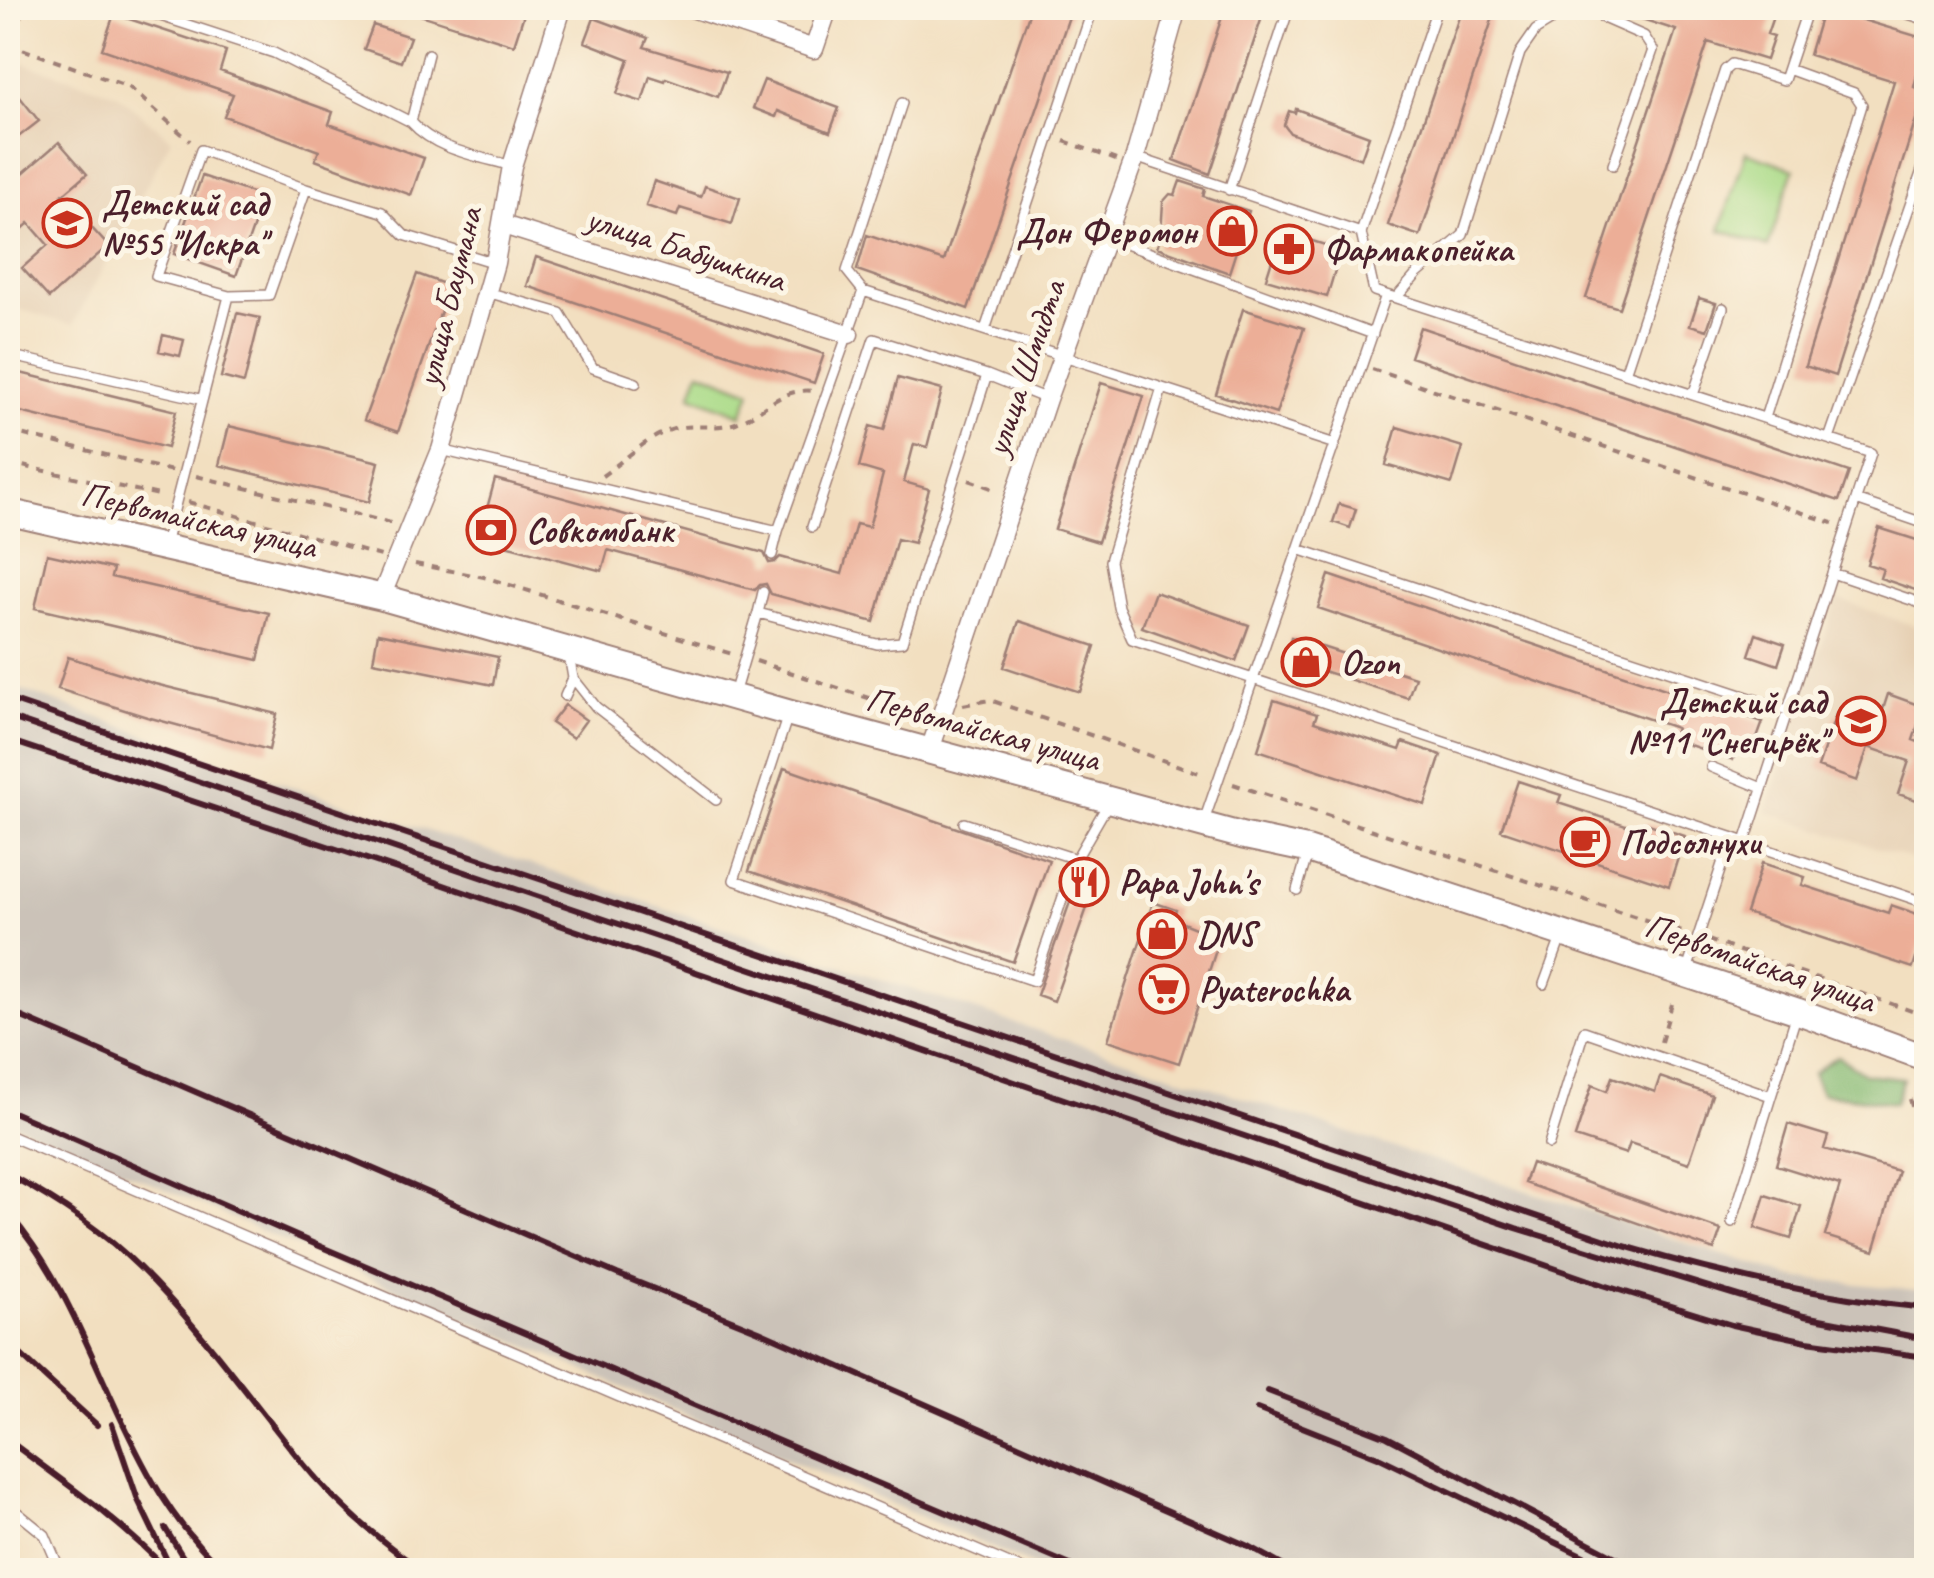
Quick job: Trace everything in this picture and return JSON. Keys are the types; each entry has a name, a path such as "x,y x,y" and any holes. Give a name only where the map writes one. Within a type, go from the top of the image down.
{"main road":[{"name":"Первомайская улица","path":"8,512 381,597 789,712 1309,850 1685,976 1924,1049"}],"street":[{"name":"улица Баумана","path":"381,597 441,450 494,263 512,166 562,8"},
{"path":"692,8 814,49 828,8"},
{"name":"улица Шмидта","path":"930,750 1062,355 1133,161 1177,8"},
{"path":"1904,8 1926,15"},
{"name":"улица Бабушкина","path":"503,225 850,334"}],"lane":[{"path":"136,8 274,53 411,122 424,136 448,148 512,166"},
{"path":"985,330 1093,8"},
{"path":"1230,190 1288,8"},
{"path":"1437,8 1361,233 1374,290 1871,453 1745,842"},
{"path":"1203,823 1373,334 1391,297 1463,235 1520,53 1536,30 1572,8"},
{"path":"1601,8 1604,18 1644,36 1652,50 1612,165"},
{"path":"1625,373 1726,70 1732,64 1784,80 1808,8"},
{"path":"411,122 428,54"},
{"path":"1765,418 1862,105 1854,93 1788,69"},
{"path":"902,102 847,270 864,291 1334,444"},
{"path":"306,189 270,296 229,296 156,276 201,150 382,212 404,235 494,263"},
{"path":"1830,439 1922,186 1926,159"},
{"path":"1133,161 1361,233"},
{"path":"1106,237 1373,334"},
{"path":"772,555 864,291"},
{"path":"486,292 560,313 593,368 636,384"},
{"path":"164,548 229,296"},
{"path":"1693,395 1723,308"},
{"path":"812,528 874,339 987,375 1047,399"},
{"path":"8,355 200,399"},
{"path":"758,613 876,644 902,642 987,375"},
{"path":"1162,388 1110,560 1118,608 1132,640 1926,902"},
{"path":"441,450 778,531"},
{"path":"1856,500 1926,524"},
{"path":"1298,549 1788,710"},
{"path":"1832,574 1926,605"},
{"path":"734,694 763,592"},
{"path":"568,648 573,678 596,707 716,800"},
{"path":"565,696 573,678"},
{"path":"789,712 734,880 1034,981 1076,859 1110,799"},
{"path":"1711,767 1762,788"},
{"path":"964,823 1076,859"},
{"path":"1685,976 1731,837"},
{"path":"1297,890 1309,850"},
{"path":"1544,984 1562,932"},
{"path":"1732,1222 1797,1011"},
{"path":"1549,1144 1584,1032 1772,1096"},
{"path":"8,1134 1023,1570"},
{"path":"8,1505 45,1535 60,1570"}],"path":[{"path":"8,26 31,8"},
{"path":"8,44 129,87 201,150"},
{"path":"1050,136 1133,161"},
{"path":"1362,366 1846,528"},
{"path":"589,486 670,431 741,422 781,396 800,390 828,393"},
{"path":"8,431 410,528"},
{"path":"8,463 176,499 396,561 484,577 905,710 990,700 1926,1016"},
{"path":"954,475 1015,496"},
{"path":"1657,1056 1672,1004"},
{"path":"1910,1099 1926,1157"}],"shaded area":[{"name":"Детский сад №55 \"Искра\"","path":"8,58 117,94 171,139 73,325 8,306"},
{"name":"Детский сад №11 \"Снегирёк\"","path":"1837,599 1926,630 1926,864 1766,812"},
{"path":"8,685 257,775 1790,1277 1926,1291 1926,1570 1044,1570 8,1121"}],"green space":[{"path":"1746,152 1794,169 1768,247 1720,230"},
{"path":"700,371 751,391 742,415 691,395"},
{"path":"1837,1056 1865,1074 1903,1078 1895,1103 1821,1093 1813,1073"}],"building":[{"path":"408,8 526,8 514,45"},
{"path":"1031,8 1072,8 968,309 857,270 867,235 944,261"},
{"path":"1225,8 1265,8 1210,174 1174,160"},
{"path":"1462,8 1496,8 1420,236 1388,225"},
{"path":"1617,8 1776,8 1767,34 1774,36 1766,60 1708,42 1619,308 1586,298 1676,30"},
{"path":"1823,8 1926,39 1914,87 1925,91 1835,376 1805,366 1894,81 1809,55"},
{"path":"114,14 226,51 220,71 333,112 329,124 424,158 411,195 315,160 319,151 224,116 233,94 102,49"},
{"path":"594,18 648,38 644,47 727,72 718,97 650,76 642,102 617,94 629,59 585,42"},
{"path":"373,25 410,37 401,62 364,49"},
{"path":"764,80 839,108 830,132 778,111 776,117 753,108"},
{"path":"8,82 39,121 8,145"},
{"path":"1296,109 1369,136 1361,159 1290,133 1284,125 1289,111 1295,113"},
{"path":"59,142 87,174 62,195 108,246 49,298 22,268 48,245 29,223 8,242 8,186"},
{"path":"202,176 264,197 236,276 174,254"},
{"path":"654,181 701,197 705,186 740,198 732,224 680,208 677,216 646,206"},
{"path":"1180,181 1205,189 1203,196 1249,211 1229,273 1157,247 1163,202 1170,194 1175,195"},
{"path":"1281,231 1341,250 1327,297 1266,279"},
{"path":"536,257 824,354 814,383 527,286"},
{"path":"417,274 450,286 398,432 364,420"},
{"path":"1699,298 1716,303 1707,330 1690,325"},
{"path":"1243,309 1304,328 1276,414 1216,394"},
{"path":"237,313 260,318 244,383 221,377"},
{"path":"1420,327 1849,472 1839,501 1410,357"},
{"path":"163,335 184,340 180,356 159,351"},
{"path":"8,370 176,411 167,448 8,409"},
{"path":"898,378 942,390 927,447 914,444 904,482 929,489 914,543 897,539 874,622 771,594 766,584 755,590 608,550 602,571 479,538 495,479 764,553 769,563 780,557 842,574 856,524 869,527 883,474 859,467 870,426 884,430"},
{"path":"1101,383 1144,396 1098,542 1055,529"},
{"path":"229,426 379,462 369,502 219,465"},
{"path":"1397,427 1463,447 1452,484 1386,465"},
{"path":"1339,504 1356,509 1350,528 1333,522"},
{"path":"1879,528 1926,543 1926,585 1920,583 1918,591 1880,578 1883,569 1867,564"},
{"path":"47,554 113,569 111,577 269,613 258,660 35,608"},
{"path":"1329,575 1763,722 1751,755 1736,750 1733,760 1672,739 1676,728 1318,608"},
{"path":"1155,592 1249,625 1236,661 1142,627"},
{"path":"1019,621 1095,646 1080,692 1004,667"},
{"path":"378,633 498,657 493,685 373,661"},
{"path":"1756,634 1785,644 1778,665 1749,655"},
{"path":"1291,637 1415,677 1408,698 1285,659"},
{"path":"68,657 155,684 277,714 269,750 58,689"},
{"path":"1888,694 1924,707 1913,740 1926,745 1926,803 1898,794 1909,761 1868,747 1857,781 1818,767 1836,714 1877,728"},
{"path":"1274,700 1317,714 1314,722 1400,750 1403,742 1441,755 1425,805 1258,750"},
{"path":"565,705 586,720 573,738 551,723"},
{"path":"784,768 1049,860 1013,962 749,871"},
{"path":"1518,781 1561,795 1558,803 1644,831 1646,823 1685,836 1669,886 1501,830"},
{"path":"1762,863 1805,877 1802,885 1888,913 1891,905 1926,917 1913,968 1746,913"},
{"path":"1081,871 1098,877 1054,1001 1037,995"},
{"name":"Pyaterochka","path":"1153,902 1176,910 1173,919 1220,938 1179,1063 1108,1040"},
{"path":"1612,1077 1655,1092 1660,1077 1712,1095 1689,1163 1630,1143 1626,1154 1575,1137 1592,1085 1607,1091"},
{"path":"1788,1124 1828,1136 1824,1149 1898,1171 1874,1251 1825,1236 1840,1185 1776,1165"},
{"path":"1531,1163 1721,1230 1714,1250 1524,1183"},
{"path":"1765,1195 1801,1206 1791,1239 1755,1228"}],"railway":[{"path":"8,699 1624,1246 1774,1284 1926,1308"},
{"path":"8,717 1516,1228 1804,1316 1926,1339"},
{"path":"8,740 415,875 1603,1285 1732,1325 1807,1341 1926,1357"},
{"path":"8,1011 617,1274 759,1331 1248,1546 1291,1570"},
{"path":"8,1110 1082,1570"},
{"path":"8,1174 76,1216 139,1267 201,1335 325,1488 421,1570"},
{"path":"8,1213 39,1254 65,1299 132,1443 158,1489 187,1532 224,1570"},
{"path":"8,1343 97,1425"},
{"path":"1268,1391 1387,1437 1640,1570"},
{"path":"1257,1409 1378,1457 1596,1562"},
{"path":"112,1424 138,1500 166,1558"},
{"path":"8,1440 110,1518 167,1570"},
{"path":"165,1528 191,1570"}],"place":[{"name":"Детский сад №55 \"Искра\"","path":"67,223"},
{"name":"Дон Феромон","path":"1232,231"},
{"name":"Фармакопейка","path":"1289,249"},
{"name":"Совкомбанк","path":"491,530"},
{"name":"Ozon","path":"1306,662"},
{"name":"Детский сад №11 \"Снегирёк\"","path":"1861,721"},
{"name":"Подсолнухи","path":"1585,842"},
{"name":"Papa John's","path":"1084,882"},
{"name":"DNS","path":"1162,934"},
{"name":"Pyaterochka","path":"1164,989"}]}
